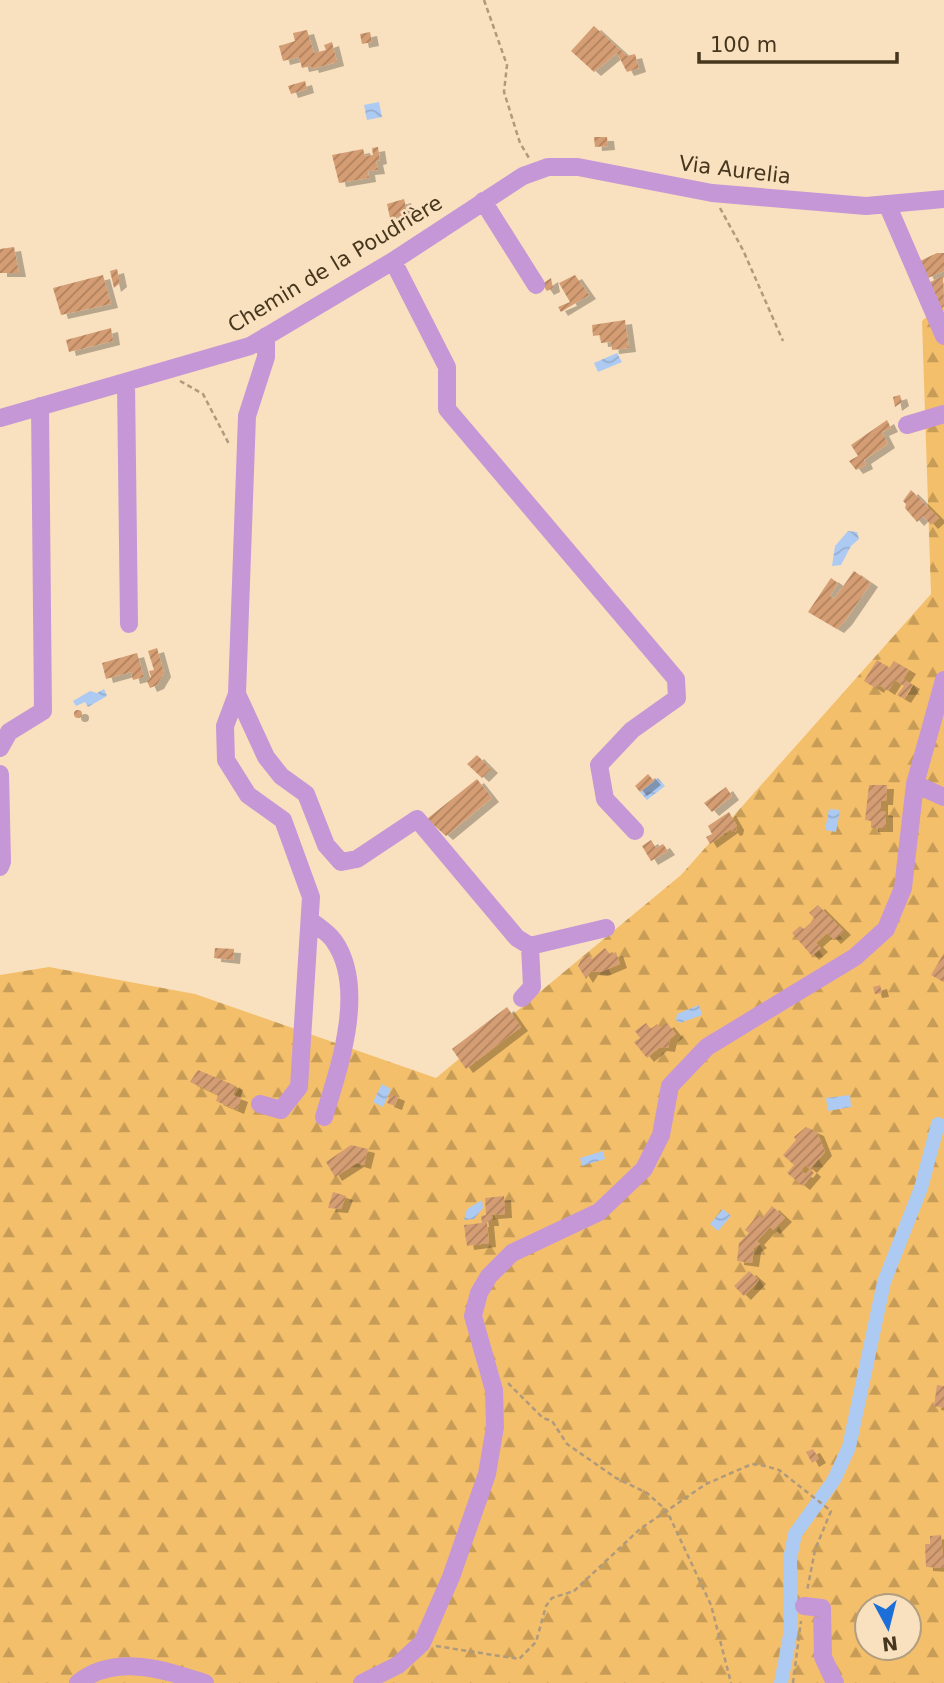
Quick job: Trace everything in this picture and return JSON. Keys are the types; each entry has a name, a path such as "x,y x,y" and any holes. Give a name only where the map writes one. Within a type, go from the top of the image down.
{"street":[{"name":"Via Aurelia","path":"531,174 548,167 578,167 712,192 866,206 944,199"},
{"name":"Chemin de la Poudrière","path":"0,418 250,346 393,261 483,201 531,174"},
{"path":"483,201 536,285"},
{"path":"887,204 944,336"},
{"path":"393,261 447,367 447,409 676,678 677,698 632,730 598,765 605,799 635,831"},
{"path":"261,1104 281,1110 299,1087 311,897 283,820 248,795 226,760 225,726 237,694 247,416 266,357 266,336"},
{"path":"126,382 130,624"},
{"path":"0,748 9,732 43,711 40,406"},
{"path":"906,425 944,414"},
{"path":"362,1683 398,1665 422,1643 451,1577 487,1474 495,1427 494,1390 473,1316 479,1293 489,1276 512,1253 599,1212 644,1169 661,1135 670,1086 707,1047 855,957 886,929 903,888 915,784 944,680"},
{"path":"237,694 266,757 281,776 306,794 326,845 341,863 358,859 417,819 517,938 530,946 606,928"},
{"path":"0,775 0,866"},
{"path":"915,784 944,797"},
{"path":"310,920 334,941 346,972 349,1016 341,1063 324,1116"},
{"path":"522,998 532,987 530,946"},
{"path":"804,1606 822,1608 823,1657 835,1683"},
{"path":"78,1683 100,1672 131,1666 158,1667 205,1683"}],"path":[{"path":"484,0 507,65 503,92 531,174"},
{"path":"712,192 743,250 783,341"},
{"path":"162,371 203,394 233,451"},
{"path":"488,1368 505,1372 508,1384 543,1418 552,1421 567,1444 616,1478 647,1493 667,1511 711,1605 731,1683"},
{"path":"422,1643 510,1660 519,1658 536,1642 552,1598 574,1591 595,1574 614,1550 706,1484 752,1464 779,1470 831,1511 815,1550 793,1683"}],"green space":[{"path":"944,302 944,1683 0,1683 0,975 49,967 195,994 436,1078 681,875 931,594 922,321"}],"water":[{"path":"379,102 382,117 367,120 364,105"},
{"path":"617,353 622,362 598,372 594,363"},
{"path":"848,531 857,532 859,539 851,546 841,565 832,566 835,546"},
{"path":"104,689 107,696 88,707 85,702 76,706 73,701 90,691 97,693"},
{"path":"658,778 665,786 647,800 640,792"},
{"path":"829,809 840,810 836,832 825,830"},
{"path":"699,1005 702,1015 680,1023 676,1020 677,1014"},
{"path":"382,1084 391,1089 383,1107 373,1102"},
{"path":"850,1095 851,1107 828,1111 826,1098"},
{"path":"603,1151 605,1159 582,1166 580,1158"},
{"path":"482,1200 483,1208 474,1219 464,1220 467,1209"},
{"path":"723,1209 731,1216 718,1231 710,1224"}],"building":[{"path":"594,26 627,56 635,54 639,68 627,72 617,53 594,72 571,51"},
{"path":"307,30 314,53 326,50 324,45 332,42 337,62 312,69 311,66 302,68 299,57 283,61 279,46 295,41 293,33"},
{"path":"370,32 372,42 362,44 360,34"},
{"path":"305,81 307,89 291,94 288,86"},
{"path":"594,137 607,137 608,146 595,147"},
{"path":"378,147 378,170 368,171 369,178 339,183 332,155 363,149 365,156 373,155 372,148"},
{"path":"404,199 408,215 390,218 387,204"},
{"path":"14,247 19,273 0,273 0,249"},
{"path":"937,253 944,253 944,271 928,278 920,261"},
{"path":"117,269 120,283 114,288 110,271"},
{"path":"103,275 111,304 61,315 53,288"},
{"path":"575,275 589,295 561,312 558,307 570,302 559,283"},
{"path":"943,276 944,306 941,309 926,284"},
{"path":"551,278 553,288 547,291 542,284"},
{"path":"625,320 629,348 612,350 611,342 601,343 600,335 593,336 592,325"},
{"path":"111,328 113,341 69,352 66,340"},
{"path":"900,395 902,402 895,407 893,397"},
{"path":"887,420 891,428 882,432 888,444 864,460 866,465 856,470 849,461 858,456 851,445"},
{"path":"911,490 939,518 931,525 923,516 917,522 905,508 903,501"},
{"path":"854,571 871,583 837,629 808,612 831,578 838,583 830,596 834,599"},
{"path":"157,648 164,673 157,685 150,688 147,681 151,677 149,671 154,670 148,651"},
{"path":"137,653 144,677 133,680 131,672 106,679 102,663"},
{"path":"877,660 889,668 894,661 909,670 903,679 913,685 904,699 897,695 904,686 895,680 888,691 879,685 877,689 864,681"},
{"path":"78,710 82,714 78,718 74,714"},
{"path":"477,755 491,769 482,778 467,764"},
{"path":"648,774 654,781 640,792 635,786"},
{"path":"477,779 492,798 446,836 427,819"},
{"path":"869,785 887,785 886,801 881,801 881,811 886,812 886,828 871,828 871,821 865,820"},
{"path":"726,787 732,796 712,812 704,803"},
{"path":"729,812 737,826 736,831 731,829 710,844 706,837 712,834 708,826"},
{"path":"651,840 656,848 663,844 668,851 651,861 642,846"},
{"path":"818,905 844,931 834,940 827,933 816,943 821,948 812,956 792,933 800,926 804,929 815,919 809,913"},
{"path":"215,948 234,949 233,960 214,958"},
{"path":"605,948 610,954 616,952 620,964 601,972 591,971 586,979 578,966 581,960 588,954 592,959"},
{"path":"944,953 944,982 931,975"},
{"path":"880,985 882,993 875,994 873,987"},
{"path":"507,1007 521,1027 466,1069 452,1049"},
{"path":"646,1023 651,1029 657,1024 660,1028 667,1023 676,1034 670,1039 668,1048 660,1047 647,1058 634,1042 640,1038 635,1031"},
{"path":"198,1070 236,1086 233,1095 241,1098 237,1110 216,1101 218,1095 190,1082"},
{"path":"391,1094 398,1097 395,1106 387,1103"},
{"path":"806,1127 817,1132 825,1152 810,1169 814,1173 803,1186 787,1173 794,1165 783,1155 796,1140 794,1137","holes":["805,1165 810,1169 806,1174 801,1171"]},
{"path":"351,1145 368,1149 364,1165 357,1163 335,1177 326,1162"},
{"path":"333,1192 346,1196 341,1209 328,1208"},
{"path":"504,1196 505,1214 491,1215 492,1222 487,1222 489,1243 467,1246 464,1225 482,1223 481,1216 486,1215 485,1198"},
{"path":"772,1206 785,1218 773,1230 770,1227 757,1241 760,1244 754,1248 752,1263 737,1261 739,1243 749,1233 745,1230 758,1215 762,1218"},
{"path":"749,1271 759,1280 744,1296 734,1286"},
{"path":"937,1385 944,1386 944,1408 934,1406"},
{"path":"813,1449 819,1459 812,1463 806,1452"},
{"path":"941,1535 944,1568 926,1567 925,1544 930,1544 930,1536"}],"waterway":[{"path":"781,1683 791,1630 790,1559 795,1534 834,1480 849,1447 884,1282 921,1188 938,1124"}]}
